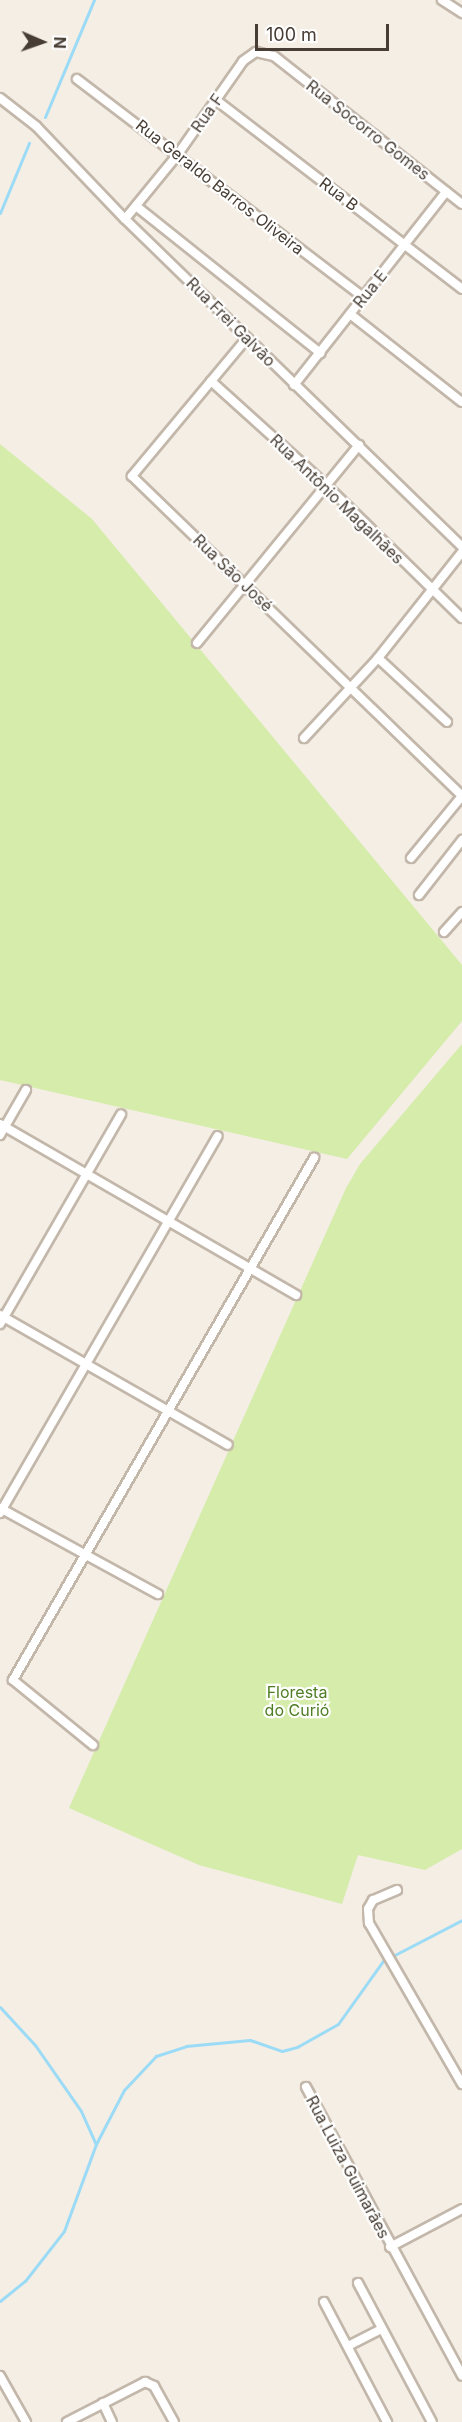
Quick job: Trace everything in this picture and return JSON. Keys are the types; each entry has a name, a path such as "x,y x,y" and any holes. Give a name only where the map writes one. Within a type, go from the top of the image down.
{"street":[{"path":"442,0 462,13"},
{"name":"Rua F","path":"125,219 178,154 250,53 273,56"},
{"name":"Rua Socorro Gomes","path":"273,56 462,204"},
{"name":"Rua Geraldo Barros Oliveira","path":"77,79 363,297"},
{"name":"Rua Frei Galvão","path":"0,98 36,126 125,219 462,547"},
{"name":"Rua B","path":"216,100 462,289"},
{"name":"Rua E","path":"294,385 446,192"},
{"path":"136,206 320,353"},
{"path":"350,314 462,402"},
{"name":"Rua São José","path":"247,338 132,476 351,685 462,796"},
{"name":"Rua Antônio Magalhães","path":"211,381 324,483 462,618"},
{"path":"197,643 246,586 324,483 359,445"},
{"path":"304,738 378,658 462,552"},
{"path":"378,658 447,722"},
{"path":"411,858 462,796"},
{"path":"419,894 462,840"},
{"path":"444,932 462,912"},
{"path":"0,1135 2,1125 26,1090"},
{"path":"121,1114 1,1319 86,1364 228,1445"},
{"path":"2,1125 296,1295"},
{"path":"158,1594 84,1552 1,1510 218,1136"},
{"path":"93,1744 12,1682 84,1552 314,1158"},
{"path":"397,1890 373,1900 368,1909 369,1923 462,2084"},
{"name":"Rua Luiza Guimarães","path":"306,2087 390,2247 462,2376"},
{"name":"Rua Luiza Guimarães","path":"390,2247 462,2209"},
{"path":"358,2283 432,2422"},
{"path":"324,2301 387,2422"},
{"path":"348,2346 382,2329"},
{"path":"0,2376 26,2422"},
{"path":"67,2422 145,2382 152,2383 174,2422"},
{"path":"103,2403 112,2422"}],"green space":[{"path":"0,444 92,519 462,965 462,1021 347,1159 0,1080"},
{"name":"Floresta do Curió","path":"462,1044 462,1849 425,1870 358,1855 342,1904 199,1865 69,1808 346,1188 360,1164"}],"waterway":[{"path":"45,117 94,0"},
{"path":"0,213 29,143"},
{"path":"0,2301 25,2281 64,2231 96,2144 124,2090 156,2056 186,2046 250,2040 282,2051 297,2047 338,2024 383,1961 462,1920"},
{"path":"0,2007 35,2045 81,2111 96,2144"}]}
